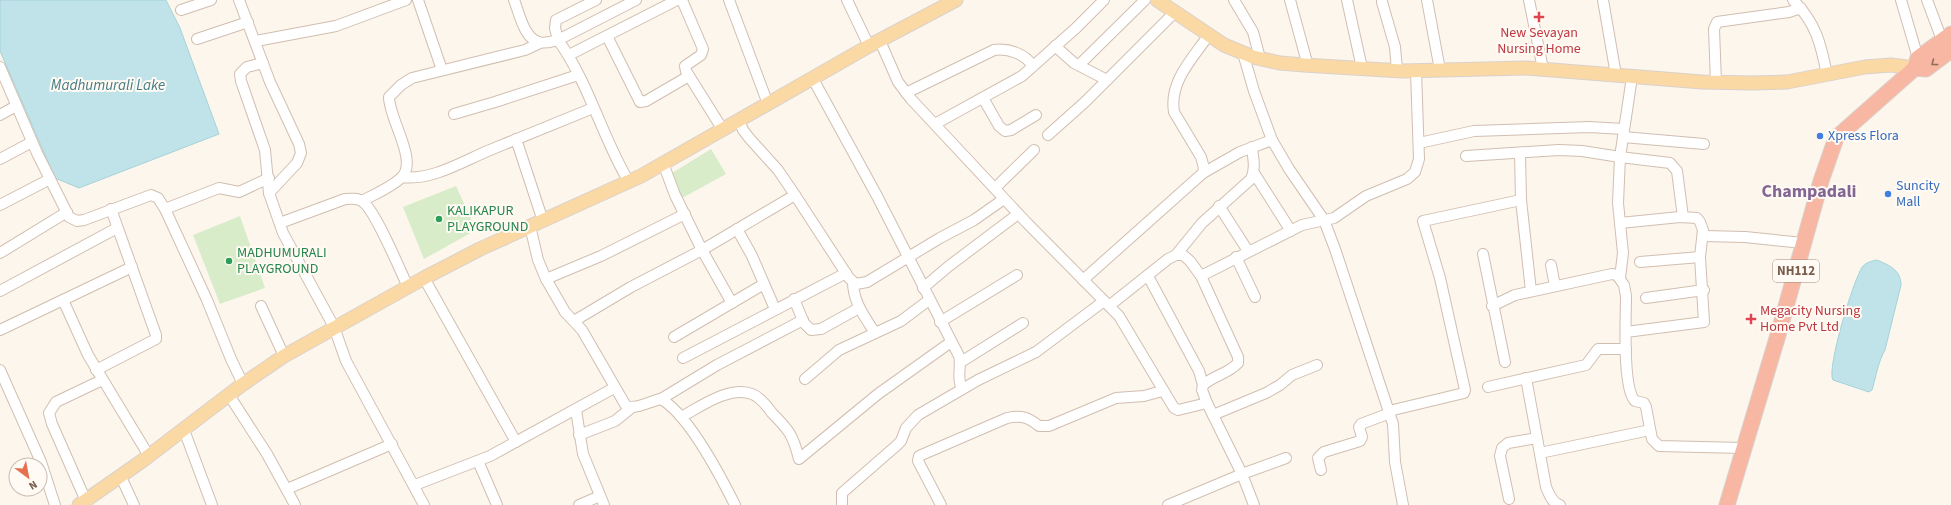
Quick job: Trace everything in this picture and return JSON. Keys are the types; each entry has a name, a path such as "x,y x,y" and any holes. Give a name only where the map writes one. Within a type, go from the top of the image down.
{"highway":[{"path":"1916,63 1926,69 1948,41"},
{"name":"NH112","path":"1727,505 1778,335 1821,181 1836,138 1916,63"}],"main road":[{"path":"82,503 122,476 243,384 284,356 334,327 424,278 530,226 629,182 874,44 956,0"},
{"path":"1157,0 1208,36 1224,45 1260,58 1280,63 1308,66 1397,70 1440,70 1487,67 1543,69 1716,83 1787,82 1865,67 1916,63"}],"street":[{"path":"181,10 211,0"},
{"path":"239,0 256,41 263,63 300,144 301,153 297,163 269,193"},
{"path":"256,41 336,26 406,0"},
{"path":"418,0 442,70"},
{"path":"514,0 527,32 532,38 540,42"},
{"path":"596,0 556,20 555,28 558,40 569,55 614,158 629,182"},
{"path":"362,200 402,177 407,170 408,163 391,114 390,97 401,85 412,78 525,50 540,42 558,40 620,4 636,0"},
{"path":"569,55 677,0"},
{"path":"682,0 703,49 701,55 685,66 689,76 722,130"},
{"path":"728,0 768,104"},
{"path":"847,0 906,93 1018,214 1106,304 1126,327 1162,391 1174,408 1178,410 1207,403"},
{"path":"935,124 1016,80 1076,28 1104,0"},
{"path":"1079,65 1145,0"},
{"path":"1234,0 1253,32 1260,58"},
{"path":"1290,0 1308,66"},
{"path":"1347,0 1362,68"},
{"path":"1426,0 1440,70"},
{"path":"1529,0 1543,69"},
{"path":"1604,0 1616,76"},
{"path":"1793,0 1801,8 1816,31 1827,75"},
{"path":"1901,0 1916,63"},
{"path":"1927,0 1948,41"},
{"path":"1382,2 1395,47 1397,70"},
{"path":"1716,83 1714,29 1717,22 1789,12 1801,8"},
{"path":"1048,135 1107,80 1175,12"},
{"path":"197,39 248,22"},
{"path":"607,36 640,102 646,101 689,76"},
{"path":"1203,173 1203,163 1174,112 1172,103 1176,84 1208,36"},
{"path":"1055,46 1079,65 1107,80"},
{"path":"906,93 994,50 1006,50 1037,62"},
{"path":"1243,53 1249,78 1272,140 1289,169 1324,220 1395,432 1395,462 1403,505"},
{"path":"263,63 247,67 240,74 241,82 264,150 269,178 269,193 280,223 315,295 334,327 346,361 415,485 424,505"},
{"path":"0,69 32,142 70,217 77,221 151,195 158,198 165,209 207,300 230,359 243,384"},
{"path":"1201,276 1291,230 1302,225 1334,218 1366,196 1407,180 1415,172 1419,158 1416,70"},
{"path":"454,114 578,74"},
{"path":"1632,77 1620,157 1618,187 1620,224 1624,254 1620,278 1626,296 1626,349 1630,391 1635,401 1644,403 1652,439 1659,446 1743,448"},
{"path":"813,79 908,257 951,342 960,362 958,378 962,389"},
{"path":"983,98 999,126 1005,131 1011,130 1036,115"},
{"path":"0,115 16,106"},
{"path":"402,177 412,178 424,176 592,108"},
{"path":"739,120 743,130 750,139 778,170 846,272 856,284 861,284 974,220 1004,199"},
{"path":"1419,143 1474,131 1589,127 1704,144"},
{"path":"516,139 543,221"},
{"path":"1083,280 1203,173 1252,147 1272,140"},
{"path":"0,160 32,142"},
{"path":"1252,147 1254,173 1291,230"},
{"path":"995,188 1034,150"},
{"path":"1466,156 1582,151 1674,165 1677,171 1683,217"},
{"path":"1520,153 1521,200 1531,291"},
{"path":"663,163 702,250 732,303"},
{"path":"842,505 840,498 842,493 901,441 906,428 918,415 962,389 1032,354 1148,276 1176,255 1191,235 1219,206 1247,184 1254,173"},
{"path":"165,209 219,188 239,192 269,178"},
{"path":"0,205 50,179"},
{"path":"574,321 631,287 702,250 795,194"},
{"path":"280,223 345,200 355,198 362,200 373,214 408,287"},
{"path":"1321,470 1318,458 1320,455 1360,441 1362,438 1359,427 1361,424 1389,412 1464,393 1465,390 1440,278 1423,221 1521,200"},
{"path":"1219,206 1248,251"},
{"path":"96,370 156,339 149,313 110,210"},
{"path":"0,253 67,212"},
{"path":"546,279 601,256 685,214"},
{"path":"923,288 949,266 1018,214"},
{"path":"1620,224 1683,217 1697,218 1700,222 1704,236 1700,258 1704,290 1704,322 1626,332"},
{"path":"530,226 538,260 546,279 565,312 574,321 590,343 614,388 626,406 631,408"},
{"path":"0,291 117,228"},
{"path":"737,229 752,256 775,309"},
{"path":"1704,236 1745,237 1803,243"},
{"path":"1483,254 1492,306 1505,362"},
{"path":"1176,255 1183,255 1190,261 1201,276 1238,357 1238,363 1228,372 1213,377 1203,384"},
{"path":"1236,257 1254,297"},
{"path":"1640,262 1700,258"},
{"path":"1551,265 1555,286"},
{"path":"0,330 132,268"},
{"path":"683,358 846,272"},
{"path":"1492,306 1515,295 1531,291 1612,274 1617,275 1620,278"},
{"path":"940,322 1017,275"},
{"path":"1148,276 1200,371 1203,384 1203,396 1242,474 1254,505"},
{"path":"424,278 516,442"},
{"path":"853,282 853,291 859,308 875,334"},
{"path":"674,337 764,284"},
{"path":"1646,298 1704,290"},
{"path":"794,299 807,327 816,330 859,308"},
{"path":"63,300 96,370 149,456"},
{"path":"804,379 839,350 901,321 929,300"},
{"path":"261,306 284,356"},
{"path":"579,435 615,421 631,408 661,399 717,365 803,320"},
{"path":"960,362 1023,323"},
{"path":"681,417 726,394 737,392 753,394 790,433 795,442 799,459 878,394 951,342"},
{"path":"1488,387 1586,365 1598,349 1626,349"},
{"path":"1213,415 1266,393 1292,376 1317,365"},
{"path":"0,370 41,462 56,505"},
{"path":"1526,378 1546,487 1550,497 1556,504 1560,505"},
{"path":"82,503 52,424 50,412 56,402 102,380"},
{"path":"415,485 478,461 576,410 614,388"},
{"path":"940,505 918,460 919,456 1007,418 1022,416 1031,419 1039,426 1049,426 1116,398 1144,396 1162,391"},
{"path":"229,395 287,489 295,505"},
{"path":"661,399 669,404 681,417 720,476 735,505"},
{"path":"576,410 579,435 586,461 602,501 579,505"},
{"path":"184,430 212,505"},
{"path":"1540,453 1650,430"},
{"path":"1509,499 1500,456 1502,448 1508,443 1537,438"},
{"path":"287,489 392,444"},
{"path":"1168,505 1242,474 1286,458"},
{"path":"478,461 497,505"},
{"path":"122,476 134,505"}],"green space":[{"path":"711,149 726,174 682,198 669,175"},
{"name":"KALIKAPUR PLAYGROUND","path":"456,186 476,230 424,259 403,207"},
{"name":"MADHUMURALI PLAYGROUND","path":"240,216 265,288 220,304 193,235"}],"water":[{"name":"Madhumurali Lake","path":"0,0 166,0 180,28 219,134 79,188 55,178 0,51"},
{"path":"1877,260 1890,266 1897,272 1901,285 1885,350 1872,390 1869,392 1833,380 1832,373 1833,360 1842,323 1859,274 1863,266"}],"place":[{"name":"New Sevayan Nursing Home","path":"1539,17"},
{"name":"Xpress Flora","path":"1820,136"},
{"name":"Suncity Mall","path":"1888,194"},
{"name":"KALIKAPUR PLAYGROUND","path":"439,219"},
{"name":"MADHUMURALI PLAYGROUND","path":"229,261"},
{"name":"Megacity Nursing Home Pvt Ltd","path":"1751,319"}],"district":[{"name":"Champadali","path":"1809,191"}]}
